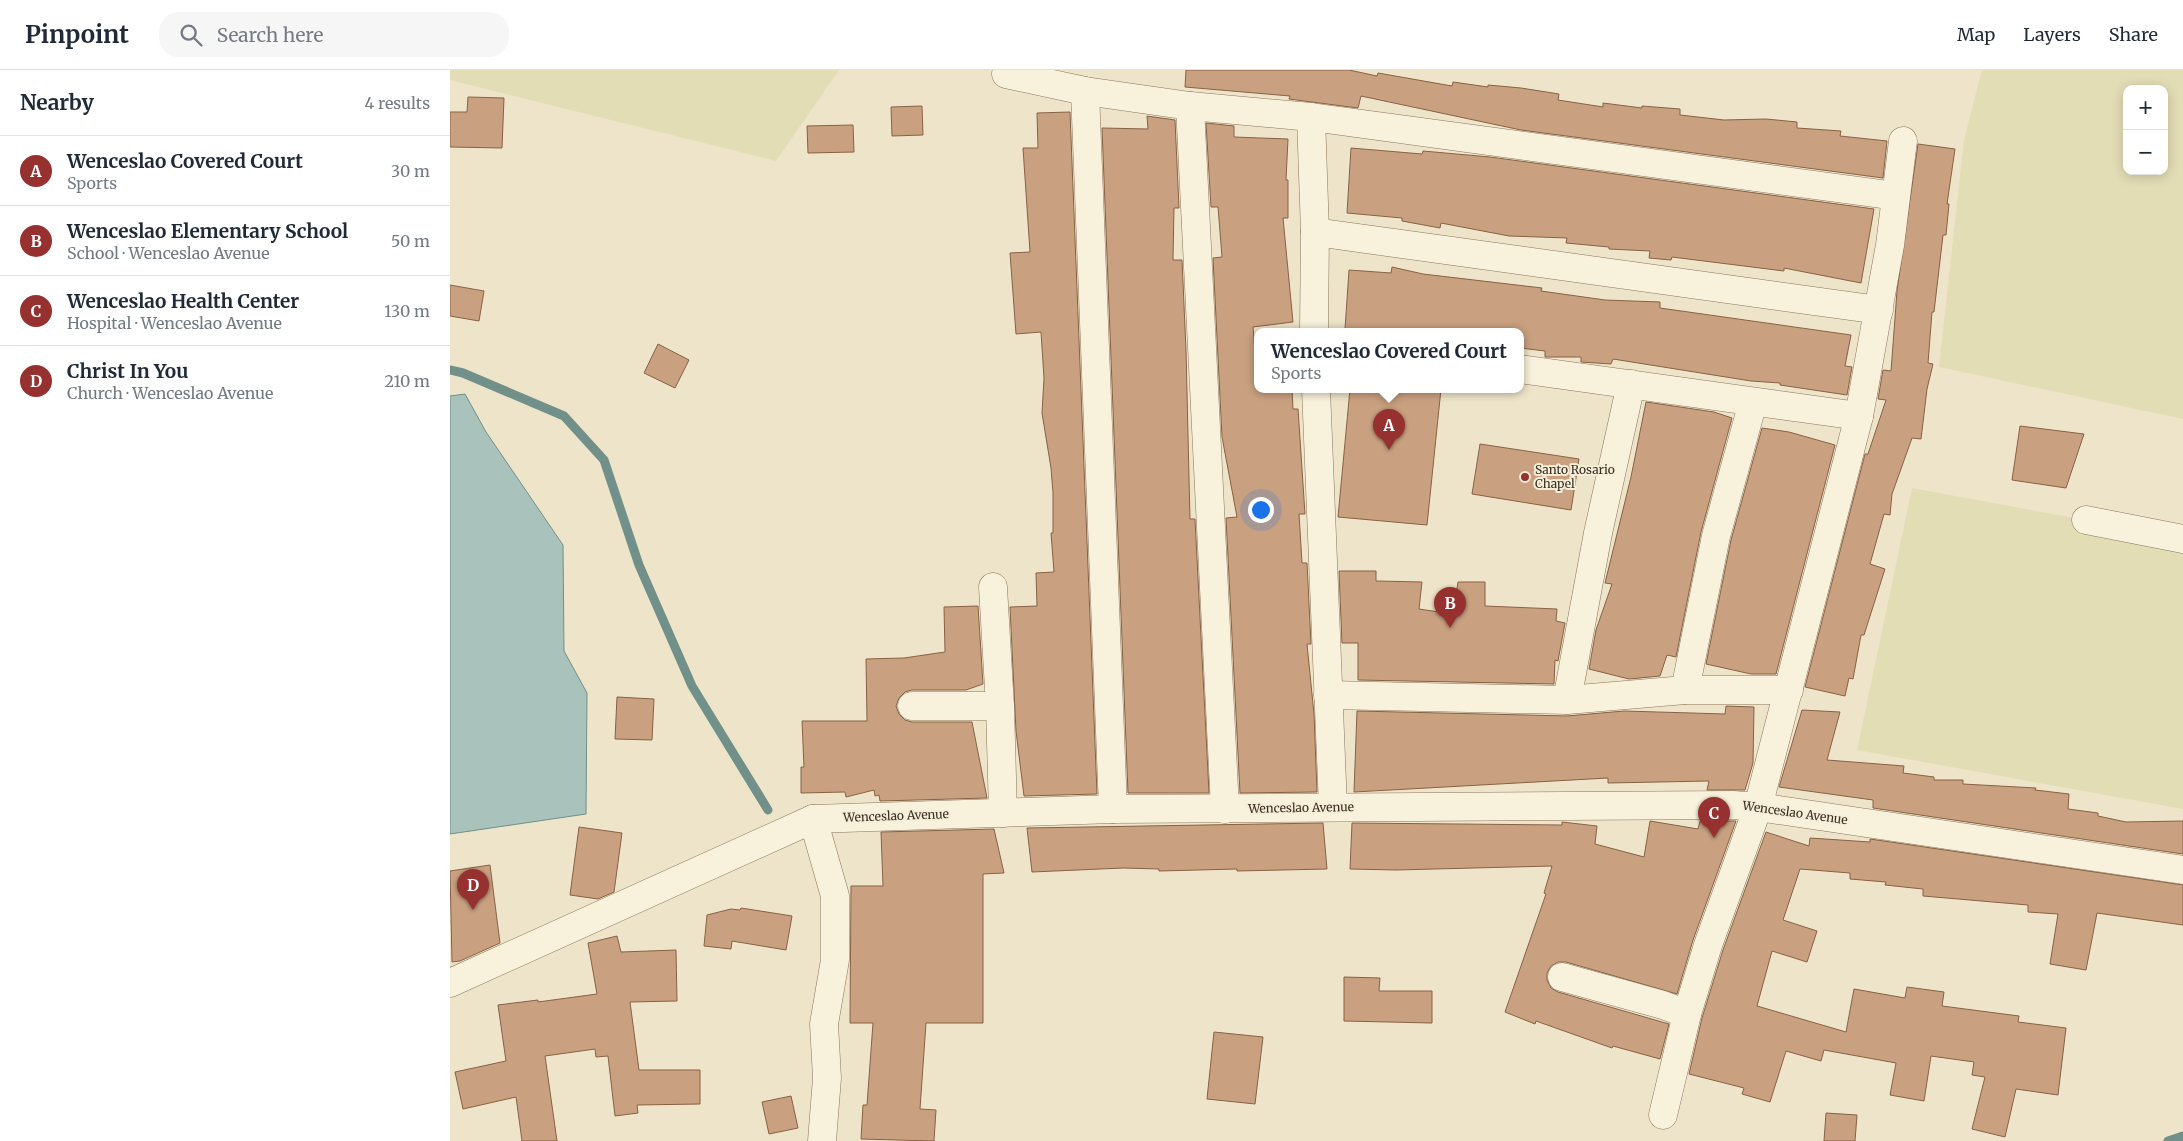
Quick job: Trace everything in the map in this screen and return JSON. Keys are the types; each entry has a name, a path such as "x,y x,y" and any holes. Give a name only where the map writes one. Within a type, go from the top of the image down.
{"street":[{"path":"1006,74 1085,91 1190,106 1311,117 1896,196"},
{"path":"1085,91 1113,808"},
{"path":"1190,106 1225,809"},
{"path":"1311,117 1315,232 1314,328"},
{"path":"1662,1115 1687,1014 1708,945 1758,807 1859,416 1879,310 1903,141"},
{"path":"1315,232 1879,310"},
{"path":"1524,370 1859,416"},
{"path":"1567,700 1598,533 1631,384"},
{"path":"1316,393 1334,807"},
{"path":"1685,690 1716,536 1753,402"},
{"path":"2086,520 2183,538"},
{"path":"993,587 1000,706 1003,813"},
{"path":"1328,695 1567,700 1685,690 1789,690"},
{"path":"912,706 1000,706"},
{"name":"Wenceslao Avenue","path":"450,983 813,819 1113,808 1225,809 1733,805 1758,807 2183,870"},
{"path":"813,819 835,896 835,960 824,1024 827,1078 822,1141"},
{"path":"1562,977 1663,1005 1687,1014"}],"shaded area":[{"path":"450,70 839,70 776,161 450,80"},
{"path":"1982,70 2183,70 2183,419 1939,367 1964,140"},
{"path":"1912,488 2183,538 2183,809 1857,750"}],"water":[{"path":"465,394 486,432 563,545 564,651 587,693 586,814 450,834 450,396"}],"building":[{"path":"1186,70 1349,70 1377,76 1378,73 1452,86 1453,82 1488,87 1488,85 1521,88 1559,94 1558,100 1603,107 1603,103 1642,108 1642,106 1680,109 1680,115 1724,120 1766,119 1797,122 1797,128 1841,131 1840,136 1887,141 1883,178 1521,130 1361,96 1358,108 1289,99 1290,96 1185,87"},
{"path":"468,97 504,98 502,148 450,147 450,112 467,112"},
{"path":"922,106 923,135 892,136 891,107"},
{"path":"1070,112 1097,794 1024,796 1016,731 1010,607 1037,606 1036,573 1054,572 1051,533 1053,533 1053,493 1042,413 1044,378 1041,332 1016,334 1010,253 1030,252 1023,148 1038,148 1037,113"},
{"path":"1147,116 1175,120 1179,208 1174,208 1173,260 1182,260 1190,519 1195,519 1209,793 1128,793 1102,128 1148,129"},
{"path":"1206,123 1234,126 1234,137 1288,139 1286,180 1288,180 1288,218 1283,218 1293,322 1253,327 1254,393 1292,393 1293,409 1298,409 1305,514 1299,514 1302,563 1307,563 1311,644 1307,644 1314,714 1317,792 1240,793 1226,518 1237,517 1222,437 1213,258 1222,257 1218,207 1211,207"},
{"path":"853,125 854,152 808,153 807,126"},
{"path":"1918,144 1955,149 1947,204 1949,204 1946,235 1943,235 1934,312 1932,312 1928,363 1933,364 1927,389 1921,439 1912,438 1892,494 1890,515 1884,514 1870,564 1885,569 1864,635 1861,635 1853,679 1849,678 1845,696 1805,687 1865,454 1868,454 1886,400 1878,399 1883,370 1891,371 1897,291"},
{"path":"1351,148 1422,154 1423,151 1490,157 1874,209 1861,283 1784,268 1784,271 1672,257 1671,260 1649,258 1650,251 1609,249 1609,247 1566,243 1567,238 1509,236 1441,223 1440,228 1402,221 1402,218 1347,213"},
{"path":"1392,267 1423,274 1542,288 1541,291 1605,300 1660,302 1660,308 1851,335 1845,366 1852,367 1847,395 1780,385 1780,383 1751,381 1613,359 1611,364 1581,362 1581,357 1545,357 1545,351 1524,348 1524,328 1345,328 1349,270 1391,273"},
{"path":"450,285 484,291 479,321 450,316"},
{"path":"658,344 689,360 675,388 644,373"},
{"path":"1350,393 1441,393 1427,525 1338,517"},
{"path":"1646,402 1714,412 1732,418 1701,532 1676,657 1667,655 1660,676 1629,679 1589,669 1596,630 1612,584 1605,583 1631,477"},
{"path":"2020,426 2084,434 2066,488 2012,480"},
{"path":"1762,428 1789,432 1835,445 1776,674 1751,674 1706,664 1731,540"},
{"name":"Santo Rosario Chapel","path":"1480,444 1579,459 1571,510 1472,494"},
{"path":"1339,571 1376,571 1376,581 1422,582 1419,609 1453,614 1458,582 1485,582 1485,606 1557,609 1556,621 1565,623 1558,661 1555,660 1554,684 1358,680 1358,643 1342,643"},
{"path":"978,606 983,684 966,690 912,690 905,692 899,698 896,706 899,714 905,720 912,722 972,722 987,798 880,801 879,795 875,796 874,790 846,797 845,792 801,793 801,767 804,767 802,721 867,721 866,659 904,658 945,652 944,607"},
{"path":"617,697 654,699 652,740 615,739"},
{"path":"1726,706 1754,707 1753,763 1745,790 1707,790 1709,781 1608,783 1608,778 1354,792 1357,711 1567,716 1624,711 1725,714"},
{"path":"1802,710 1840,712 1827,760 1904,766 1903,773 1934,777 1934,780 1963,780 1963,784 2036,788 2035,790 2069,794 2068,809 2098,813 2098,816 2126,822 2183,821 2183,854 1873,808 1873,800 1779,787"},
{"path":"1650,821 1698,829 1700,821 1736,821 1693,940 1677,994 1566,962 1558,962 1551,966 1547,973 1547,980 1551,988 1558,992 1669,1024 1660,1059 1613,1046 1612,1048 1536,1021 1535,1024 1505,1012 1546,894 1544,893 1552,866 1396,870 1350,869 1352,823 1562,825 1562,822 1597,826 1595,844 1644,857"},
{"path":"1323,823 1327,869 1237,871 1237,869 1159,871 1159,869 1123,868 1032,872 1027,828"},
{"path":"579,827 622,833 614,892 598,899 570,895"},
{"path":"994,829 1004,873 983,874 983,1023 926,1023 920,1109 936,1110 934,1141 861,1139 863,1105 867,1105 873,1023 850,1023 851,886 883,886 881,832"},
{"path":"1766,832 1809,846 1810,838 1870,842 1870,839 2183,885 2183,925 2097,913 2086,970 2050,964 2058,914 2028,912 2028,905 1923,896 1923,889 1885,885 1886,882 1850,879 1850,873 1800,869 1783,920 1817,931 1807,962 1772,951 1757,1006 1846,1032 1854,989 1905,998 1907,987 1944,992 1942,1006 2019,1016 2018,1022 2066,1028 2058,1095 2016,1089 2005,1137 1972,1129 1985,1077 1972,1075 1974,1062 1931,1056 1924,1101 1890,1095 1896,1063 1824,1050 1821,1061 1786,1051 1770,1102 1742,1094 1744,1088 1689,1074 1702,1018 1723,950"},
{"path":"490,865 500,943 460,961 452,962 450,871"},
{"path":"741,908 792,916 786,950 732,941 731,949 704,946 707,915 731,909 740,910"},
{"path":"617,936 621,952 676,950 677,1001 630,1002 639,1070 700,1070 700,1104 637,1105 638,1113 615,1116 608,1056 596,1057 595,1049 545,1056 557,1141 522,1141 516,1097 463,1109 455,1072 506,1061 498,1005 597,994 588,943"},
{"path":"1344,977 1380,978 1379,991 1432,991 1432,1023 1344,1021"},
{"path":"1214,1032 1263,1037 1255,1104 1207,1099"},
{"path":"791,1096 798,1128 769,1134 762,1102"},
{"path":"1826,1113 1857,1115 1855,1141 1824,1141"}],"waterway":[{"path":"450,370 463,373 564,416 604,460 639,565 692,686 768,810"},
{"path":"2168,1141 2183,1136"}],"place":[{"name":"Wenceslao Covered Court","path":"1389,450"},
{"name":"Santo Rosario Chapel","path":"1525,477"},
{"name":"Wenceslao Elementary School","path":"1450,628"},
{"name":"Wenceslao Health Center","path":"1714,838"},
{"name":"Christ In You","path":"473,910"}]}
